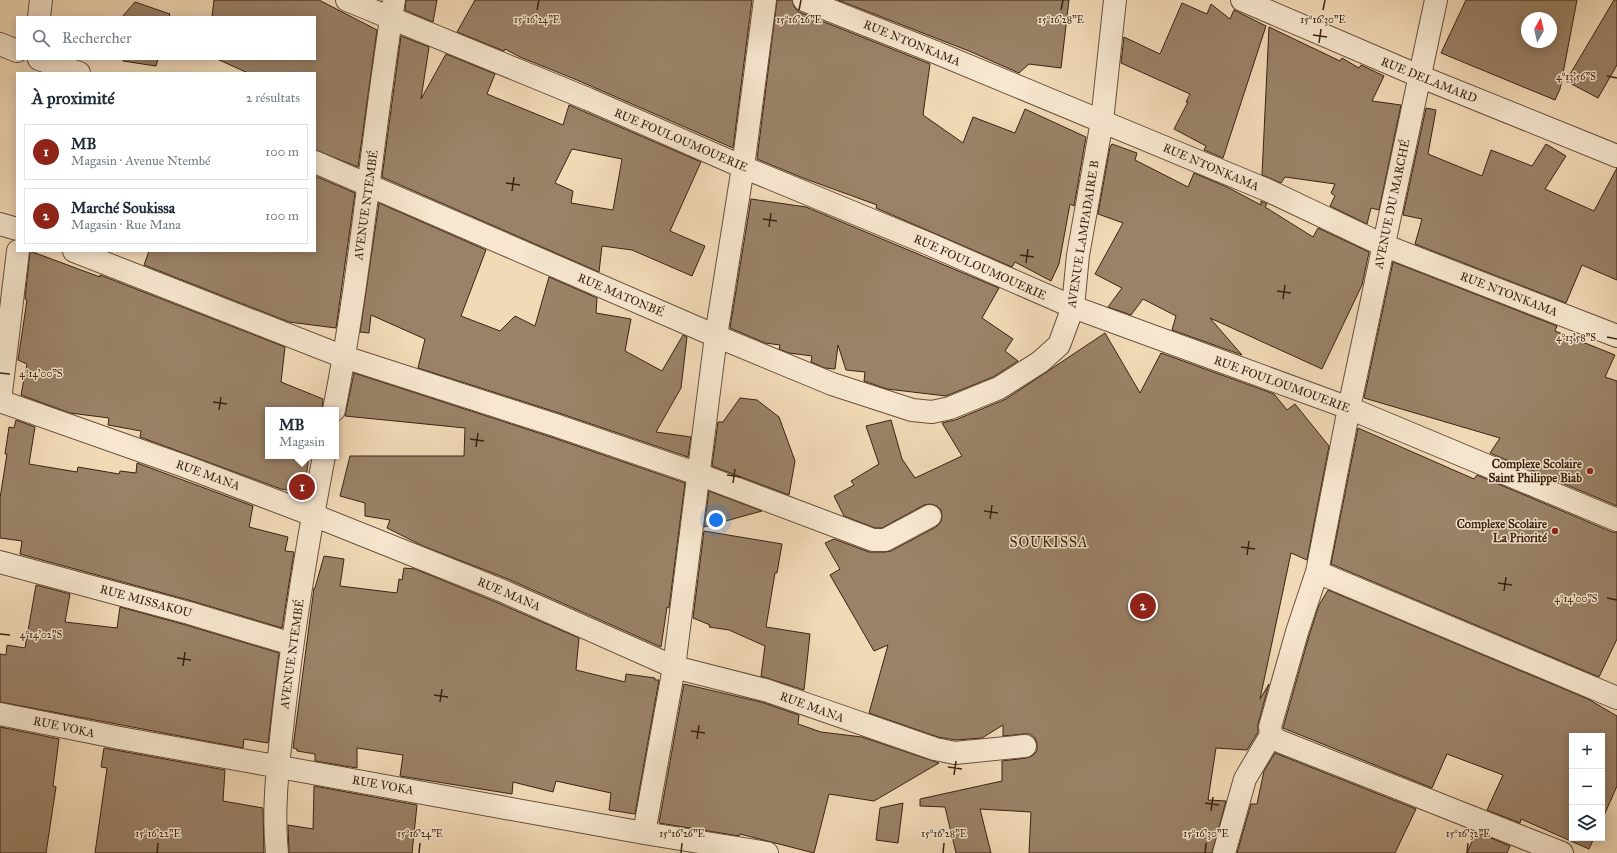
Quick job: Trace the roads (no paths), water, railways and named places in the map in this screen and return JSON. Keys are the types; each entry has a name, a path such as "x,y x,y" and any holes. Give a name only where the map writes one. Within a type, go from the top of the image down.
{"street":[{"path":"39,16 41,0"},
{"name":"RUE FOULOUMOUERIE","path":"347,0 393,9 588,99 743,167 929,244 1073,308 1349,408 1617,520"},
{"path":"644,833 674,667 716,336 743,167 765,0"},
{"name":"RUE NTONKAMA","path":"804,0 1267,190 1383,245 1617,336"},
{"name":"AVENUE LAMPADAIRE B","path":"932,412 950,408 999,388 1040,362 1059,345 1073,308 1078,255 1102,121 1115,0"},
{"name":"RUE DELAMARD","path":"1242,0 1419,76 1617,156"},
{"name":"AVENUE DU MARCHÉ","path":"1271,735 1270,727 1316,572 1383,245 1436,0"},
{"name":"AVENUE NTEMBÉ","path":"335,407 344,357 393,9"},
{"path":"0,44 16,51"},
{"path":"33,72 34,60"},
{"path":"42,60 76,72"},
{"name":"RUE MATONBÉ","path":"316,162 716,336 832,384 912,410 932,412"},
{"path":"0,224 16,229"},
{"path":"0,401 18,252"},
{"path":"77,252 344,357 563,428 698,474 872,540 885,540 930,516"},
{"name":"RUE MANA","path":"0,401 313,515 504,591 674,667 766,690 934,750 955,753 1025,746"},
{"name":"AVENUE NTEMBÉ","path":"277,853 275,833 278,766 292,644 323,459"},
{"name":"RUE MISSAKOU","path":"0,562 189,613 292,644"},
{"path":"1316,572 1617,698"},
{"name":"RUE VOKA","path":"0,714 120,738 644,833 767,853"},
{"path":"1224,853 1245,780 1271,735 1279,741 1562,853"}],"place":[{"name":"Complexe Scolaire Saint Philippe Biab","path":"1590,471"},
{"name":"MB","path":"302,487"},
{"name":"Complexe Scolaire La Priorité","path":"1555,531"},
{"name":"Marché Soukissa","path":"1143,606"}],"district":[{"name":"SOUKISSA","path":"1049,542"}]}
